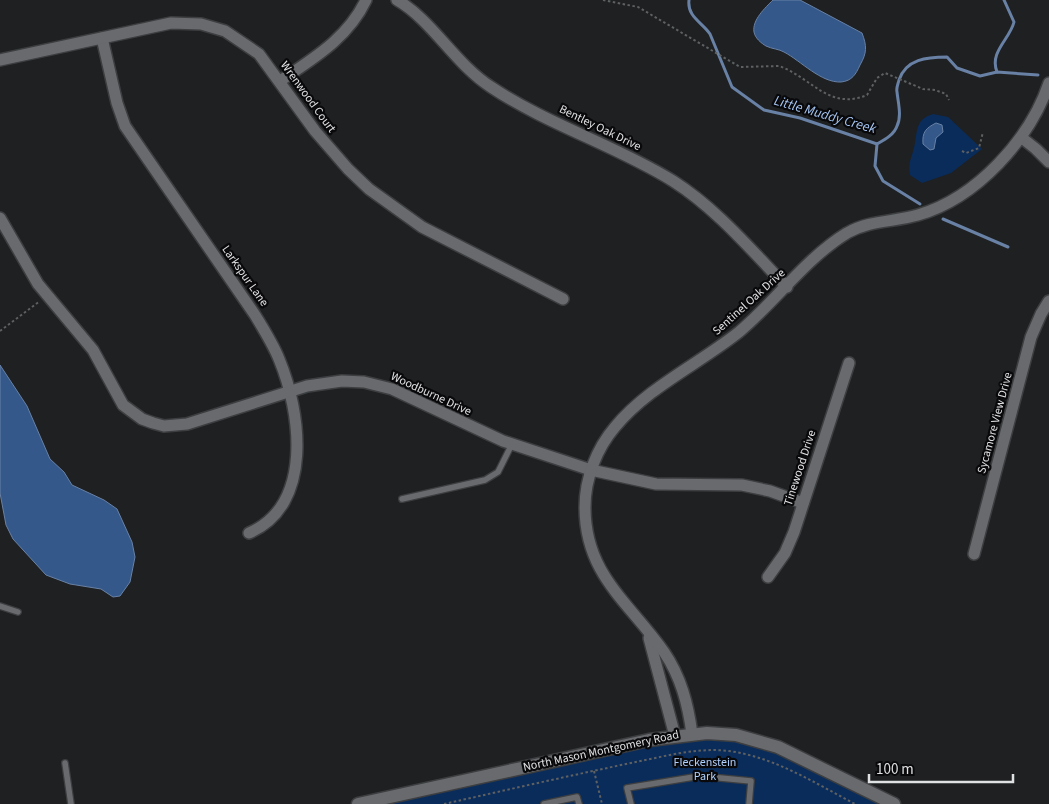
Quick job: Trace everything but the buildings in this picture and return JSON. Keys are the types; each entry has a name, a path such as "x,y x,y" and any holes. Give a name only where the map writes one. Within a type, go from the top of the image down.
{"street":[{"path":"280,81 341,36 354,20 366,0"},
{"name":"Bentley Oak Drive","path":"397,0 413,12 463,65 492,88 517,103 648,167 697,198 787,287"},
{"name":"Wrenwood Court","path":"0,60 171,23 201,24 225,31 249,45 259,54 334,154 370,189 392,207 422,227 563,299"},
{"name":"Larkspur Lane","path":"102,38 117,103 125,126 256,315 274,347 290,391 297,439 294,475 280,508 260,529 249,533"},
{"name":"Sentinel Oak Drive","path":"692,734 686,700 674,669 663,651 603,576 591,549 586,528 585,506 591,470 607,436 632,410 738,332 826,249 857,228 880,221 919,215 962,193 990,172 1022,138 1042,102 1049,83"},
{"path":"1022,138 1036,148 1049,162"},
{"name":"Woodburne Drive","path":"0,218 30,271 48,296 93,350 123,405 147,421 164,426 187,424 321,383 342,381 378,385 425,404 476,430 591,470 656,484 742,485 770,491 803,503"},
{"name":"Sycamore View Drive","path":"974,554 1031,337 1049,301"},
{"name":"Tinewood Drive","path":"768,577 786,553 849,363"},
{"name":"Sentinel Oak Drive","path":"648,634 675,736"},
{"name":"North Mason Montgomery Road","path":"358,804 675,736 729,734 778,747 894,804"}],"lane":[{"path":"402,499 485,480 498,472 512,444"},
{"path":"0,606 18,612"},
{"path":"65,763 71,804"},
{"path":"631,804 627,788 700,776 751,781 749,804"},
{"path":"544,804 577,796 579,804"}],"path":[{"path":"603,0 638,8 740,67 779,66 785,68 803,81 834,98 847,100 867,95 881,74 892,74 923,89 946,94 949,100"},
{"path":"962,151 966,153 979,148 983,132"},
{"path":"0,331 48,296"},
{"path":"444,804 594,770 709,750 729,751 786,769 855,804"},
{"path":"594,770 602,804"}],"green space":[{"path":"933,114 948,117 982,149 951,173 922,183 910,175 910,164 918,127 923,120"},
{"name":"Fleckenstein Park","path":"736,735 894,804 358,804 649,740"}],"shaded area":[{"path":"773,0 800,0 862,33 865,42 865,53 853,76 841,82 826,79 784,52 768,47 760,42 755,34 755,23 760,14"},
{"path":"936,123 942,125 943,132 936,138 934,149 930,150 923,144 923,136 927,129"},
{"path":"0,365 27,406 50,459 64,472 72,485 104,500 117,509 132,542 135,557 130,582 120,596 113,597 101,589 70,584 46,575 13,539 6,525 0,493"}],"waterway":[{"name":"Little Muddy Creek","path":"689,0 690,11 710,34 732,87 764,110 800,118 877,144 889,137 896,129 899,118 897,86 902,73 912,63 925,59 947,57 957,68 980,76 997,72 1038,75"},
{"path":"997,72 995,65 998,52 1014,22 1004,0"},
{"path":"877,144 875,166 883,181 920,204"},
{"path":"943,219 1008,247"}]}
